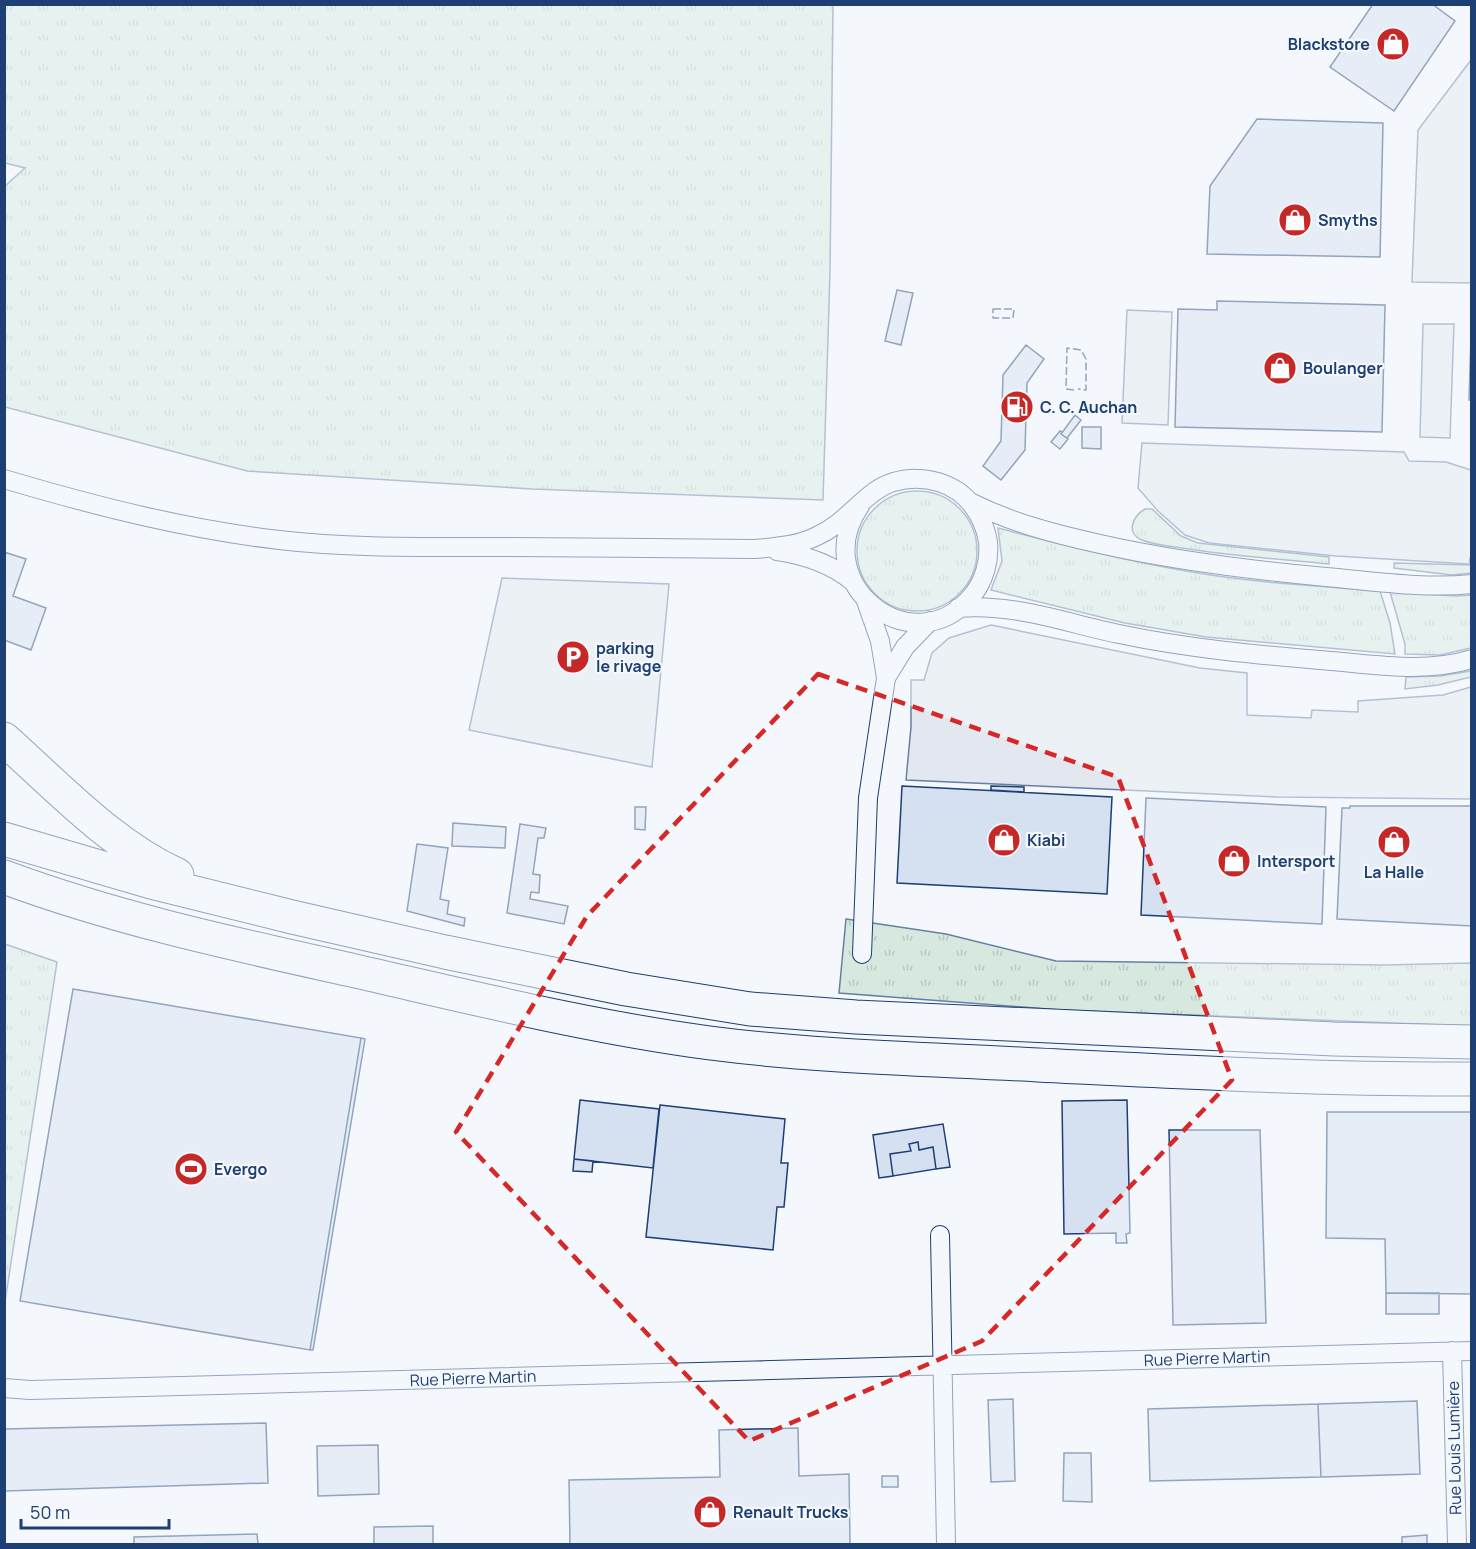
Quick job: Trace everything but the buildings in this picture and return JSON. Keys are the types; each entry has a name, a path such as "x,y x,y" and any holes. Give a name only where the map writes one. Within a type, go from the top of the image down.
{"highway":[{"path":"4,738 101,827 142,857 193,882 292,917"},
{"path":"4,838 151,882 292,917 546,974 626,990 750,1009 801,1014 1310,1038 1472,1042"},
{"path":"4,877 95,908 224,942 568,1018 710,1043 927,1059 1169,1071 1324,1077 1472,1079"}],"street":[{"path":"4,479 150,519 235,535 373,546 755,549 791,545 815,537 837,525 882,487 910,479 939,482 956,490 969,502 984,525 988,553 985,571 978,588 958,608 930,621 913,622 896,619 880,612 866,601"},
{"path":"969,502 1005,519 1053,533 1190,561 1235,568 1386,582 1435,585 1472,584"},
{"path":"860,506 851,521 846,538 846,565 852,581 866,601 880,640 886,678 868,798 862,954"},
{"path":"755,549 807,557 834,569 852,581"},
{"path":"958,608 1002,608 1121,634 1235,653 1400,667 1443,666 1472,659"},
{"path":"886,678 905,647 930,621"},
{"path":"940,1234 946,1545"},
{"name":"Rue Louis Lumière","path":"1452,1351 1457,1545"},
{"name":"Rue Pierre Martin","path":"4,1388 30,1390 1472,1351"}],"highlighted area":[{"path":"818,674 1118,777 1232,1080 982,1341 749,1441 456,1132 587,916"}],"green space":[{"path":"5,4 833,5 830,272 823,500 532,489 247,471 5,407 5,186 25,168 5,163"},
{"path":"917,491 940,496 959,509 972,528 977,551 972,574 959,593 940,606 917,611 894,606 875,593 862,574 857,551 862,528 875,509 894,496"},
{"path":"1145,509 1152,509 1181,536 1198,543 1329,557 1329,564 1219,553 1147,542 1137,537 1132,529 1134,520"},
{"path":"998,528 1173,569 1266,582 1380,591 1390,623 1395,654 1206,637 1125,623 991,590 1002,561"},
{"path":"1394,563 1471,565 1471,573 1452,575 1394,568"},
{"path":"1390,592 1471,595 1471,648 1440,655 1405,654 1405,644"},
{"path":"1471,671 1471,677 1438,685 1405,689 1406,677 1440,676"},
{"path":"846,919 946,934 1056,961 1384,965 1471,963 1471,1026 1061,1010 839,993"},
{"path":"5,944 57,962 5,1302"}],"shaded area":[{"path":"1471,60 1471,283 1412,282 1418,130"},
{"path":"1127,310 1172,312 1168,425 1122,423"},
{"path":"1423,324 1454,324 1450,438 1420,437"},
{"path":"1142,443 1404,452 1409,461 1446,462 1471,470 1471,558 1469,564 1336,556 1209,543 1185,535 1158,511 1138,488"},
{"name":"parking le rivage","path":"502,578 669,584 652,767 469,730"},
{"path":"991,625 1200,668 1247,673 1247,715 1311,718 1312,710 1358,712 1358,701 1443,695 1471,687 1471,799 1278,797 906,780 911,727 911,680 924,680 932,653 949,638"}],"fence":[{"path":"993,309 1014,309 1013,318 993,318 993,309"},
{"path":"1074,390 1066,389 1067,348 1081,350 1086,359 1086,390 1078,389"}],"place":[{"name":"Blackstore","path":"1393,44"},
{"name":"Smyths","path":"1295,220"},
{"name":"Boulanger","path":"1280,368"},
{"name":"C. C. Auchan","path":"1017,407"},
{"name":"parking le rivage","path":"573,657"},
{"name":"Kiabi","path":"1004,840"},
{"name":"La Halle","path":"1394,842"},
{"name":"Intersport","path":"1234,861"},
{"name":"Evergo","path":"191,1169"},
{"name":"Renault Trucks","path":"710,1512"}]}
